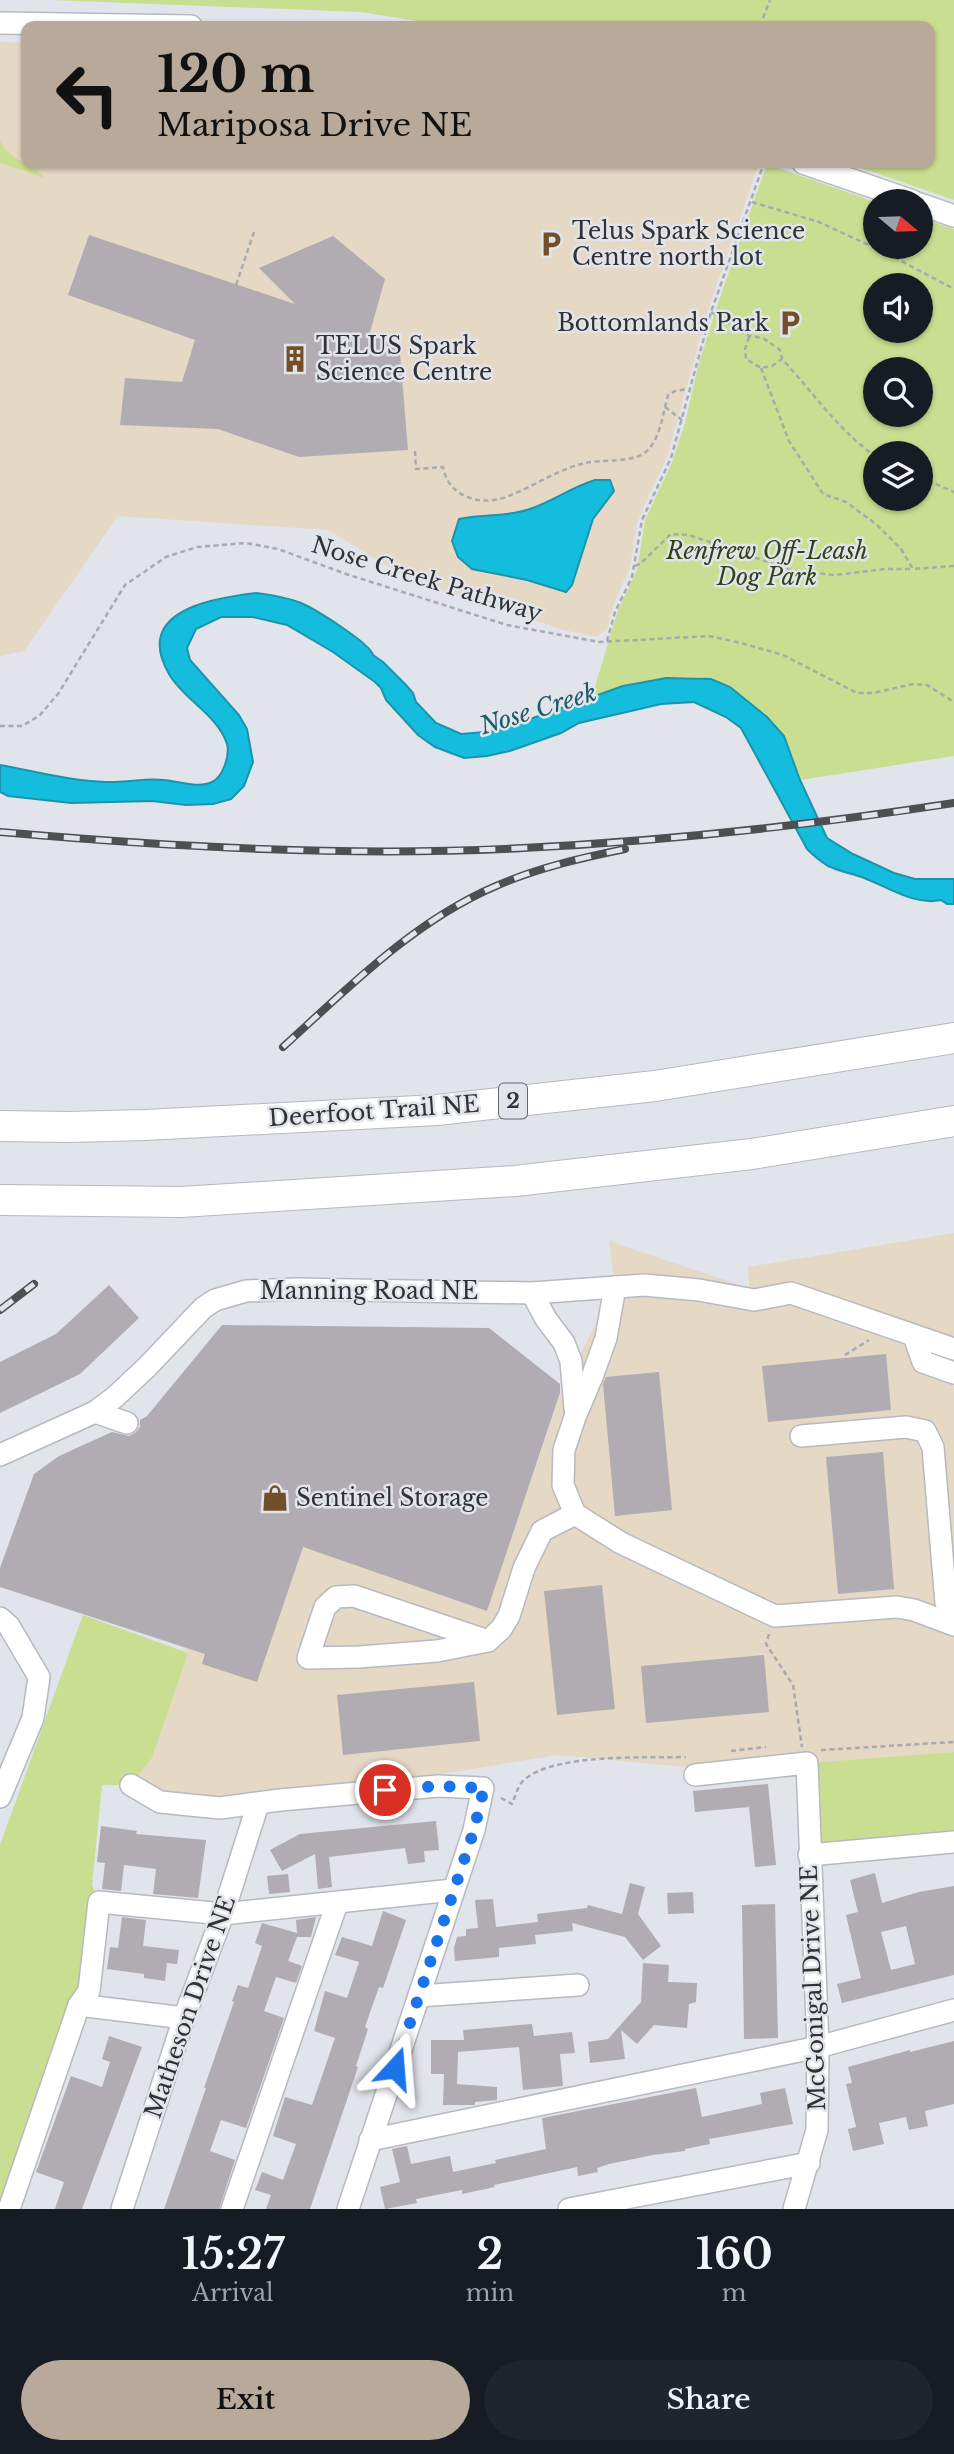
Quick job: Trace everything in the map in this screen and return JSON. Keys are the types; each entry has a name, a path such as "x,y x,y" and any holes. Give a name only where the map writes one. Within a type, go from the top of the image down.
{"highway":[{"name":"Deerfoot Trail NE","path":"0,1125 68,1127 437,1110 655,1086 954,1038"},
{"path":"0,1119 68,1127"},
{"path":"0,1200 181,1202 515,1181 752,1154 954,1121"}],"street":[{"path":"0,23 21,23"},
{"path":"817,168 878,189"},
{"path":"933,209 954,216"},
{"name":"Manning Road NE","path":"0,1455 95,1412 147,1367 192,1317 215,1300 246,1291 296,1289 532,1293 644,1285 754,1300 791,1293 954,1349"},
{"path":"615,1287 606,1338 564,1450 563,1485 575,1514 621,1543 775,1616 897,1607 914,1610 954,1625"},
{"path":"532,1293 546,1319 564,1343 571,1361 575,1416"},
{"path":"914,1336 923,1362 954,1373"},
{"path":"95,1412 127,1423"},
{"path":"801,1436 906,1427 925,1431 933,1447 946,1603 954,1615"},
{"path":"488,1641 354,1596 336,1597 325,1606 308,1658 437,1651 488,1641 501,1629 509,1616 524,1568 542,1531 575,1514"},
{"path":"0,1618 9,1626 40,1677 33,1718 0,1797"},
{"path":"691,1766 810,1757"},
{"name":"McGonigal Drive NE","path":"794,2209 817,2130 818,2047 809,1855 810,1757"},
{"path":"131,1785 160,1802 220,1808 438,1786 484,1788 474,1830 348,2209"},
{"name":"Matheson Drive NE","path":"122,2209 258,1804"},
{"path":"809,1855 954,1842"},
{"path":"9,2209 79,2004 89,1991 100,1902 223,1913 453,1890"},
{"path":"232,2209 337,1903"},
{"path":"419,1996 578,1985"},
{"path":"79,2004 184,2018"},
{"path":"370,2140 818,2047 954,2010"},
{"path":"569,2209 809,2163"}],"path":[{"path":"762,21 770,0"},
{"path":"607,641 615,612 635,566 642,520 671,458 711,312 762,168"},
{"path":"750,202 819,222 954,289"},
{"path":"236,285 254,232"},
{"path":"711,312 749,336 764,338 780,350 782,359 822,408 863,448"},
{"path":"749,336 746,359 761,368 789,441 823,494 846,502 876,524 901,549 913,569"},
{"path":"761,368 772,366 782,359"},
{"path":"415,451 416,468 443,467 448,484 459,494 474,499 504,498 560,470 643,454 654,442 668,395 688,389"},
{"path":"664,407 682,420"},
{"path":"933,483 954,492"},
{"path":"635,566 671,534 689,535 794,571 835,575 885,569 954,566"},
{"name":"Nose Creek Pathway","path":"0,726 22,726 39,716 58,694 125,585 166,558 197,547 246,543 278,549 346,574 507,625 599,642 709,636 783,655 857,694 913,684 927,685 954,702"},
{"path":"845,1355 872,1338"},
{"path":"775,1616 766,1644 793,1685 802,1748 793,1747"},
{"path":"810,1757 954,1742"},
{"path":"725,1752 772,1747"},
{"path":"484,1788 512,1804 522,1782 539,1770 561,1763 691,1766"}],"shaded area":[{"path":"0,42 21,43 21,168 757,168 707,313 667,457 637,524 630,567 613,606 607,629 596,637 564,630 412,581 328,530 118,516 24,651 0,656"},
{"path":"954,1233 954,1752 807,1763 686,1767 558,1755 281,1800 160,1802 131,1785 152,1758 188,1653 184,1647 226,1521 487,1610 563,1387 615,1287 609,1241 749,1288 748,1267"}],"green space":[{"path":"51,0 954,0 954,200 933,193 933,189 922,189 861,168 935,168 935,21 417,21 361,12"},
{"path":"0,141 9,153 21,160 21,168 34,168 45,178 0,163"},
{"name":"Renfrew Off-Leash Dog Park","path":"766,168 778,168 863,198 863,259 933,259 933,222 954,229 954,756 800,780 782,734 749,702 718,682 695,677 665,678 635,683 592,697 618,610 637,570 645,520 671,465 685,423 698,366"},
{"path":"83,1615 188,1653 152,1758 131,1785 102,1785 92,1885 99,1902 89,1991 0,2209 0,1845"},
{"path":"954,1752 954,1842 809,1855 807,1763"}],"water":[{"path":"595,480 610,480 614,491 593,519 572,585 566,592 527,580 472,569 458,557 452,541 459,519 521,512"},
{"path":"257,593 301,603 341,627 370,650 405,684 413,693 416,702 436,723 461,734 496,731 623,686 666,678 711,679 730,687 767,717 784,736 800,780 827,838 853,854 894,873 915,879 954,879 954,904 902,895 864,878 832,868 819,860 807,849 741,728 726,717 694,702 661,704 579,723 561,733 510,751 464,758 435,747 418,735 386,700 375,682 333,652 287,625 253,617 221,617 196,629 187,648 190,660 239,715 247,729 253,762 244,786 231,799 213,804 186,805 152,801 71,803 8,796 0,792 0,765 93,781 157,780 201,785 216,779 225,765 227,744 216,724 169,674 160,652 161,635 169,622 183,611 220,599"}],"building":[{"name":"TELUS Spark Science Centre","path":"89,235 295,304 259,268 333,236 385,279 370,332 399,341 408,450 299,457 218,429 120,425 125,378 182,382 195,340 68,295"},
{"path":"109,1285 139,1318 80,1374 0,1413 0,1362 56,1334"},
{"name":"Sentinel Storage","path":"222,1325 489,1328 560,1384 560,1393 487,1611 303,1547 257,1682 202,1664 205,1654 0,1587 0,1568 34,1474 59,1456 112,1432 129,1436 135,1433 140,1427 140,1420 147,1416"},
{"path":"886,1354 891,1410 768,1422 762,1366"},
{"path":"659,1372 672,1510 615,1516 603,1384 606,1377"},
{"path":"883,1452 894,1589 838,1594 826,1457"},
{"path":"602,1585 615,1709 557,1715 544,1591"},
{"path":"764,1655 769,1712 646,1723 641,1666"},
{"path":"474,1682 480,1741 343,1755 337,1695"},
{"path":"768,1784 776,1865 755,1867 749,1807 695,1812 693,1791"},
{"path":"436,1821 439,1850 424,1851 425,1862 408,1864 405,1848 329,1857 332,1887 318,1889 315,1854 282,1871 270,1850 300,1834"},
{"path":"101,1826 137,1831 136,1834 206,1840 198,1898 153,1894 156,1869 124,1865 121,1891 102,1889 105,1863 97,1862"},
{"path":"875,1873 882,1903 919,1892 954,1886 954,1975 842,2003 837,1984 861,1978 846,1915 858,1912 850,1880","holes":["906,1926 915,1964 891,1970 881,1932"]},
{"path":"288,1874 290,1892 269,1894 267,1876"},
{"path":"630,1883 645,1887 638,1914 661,1946 643,1960 625,1937 572,1923 573,1931 535,1935 536,1944 499,1948 499,1957 455,1961 457,1937 466,1936 466,1929 478,1928 475,1900 493,1899 496,1927 538,1922 537,1914 587,1908 588,1905 622,1914"},
{"path":"693,1892 694,1913 668,1914 667,1893"},
{"path":"775,1904 778,2038 744,2039 742,1905"},
{"path":"383,1911 406,1920 383,1988 379,1987 365,2027 368,2029 356,2066 358,2067 310,2209 266,2209 271,2195 255,2190 262,2172 283,2180 296,2144 273,2136 285,2097 312,2105 335,2038 314,2031 325,1991 347,1998 359,1962 335,1955 342,1937 372,1946"},
{"path":"122,1917 146,1920 143,1946 179,1950 177,1964 167,1963 165,1981 144,1978 144,1974 107,1969 110,1947 118,1948"},
{"path":"316,1917 311,1937 297,1937 288,1961 302,1966 296,1983 276,1977 264,2011 284,2018 246,2128 221,2120 210,2151 235,2160 219,2209 164,2209 238,1985 248,1988 262,1946 255,1943 262,1923 297,1933 296,1920"},
{"path":"643,1963 669,1965 668,1982 697,1983 696,2002 689,2004 687,2028 654,2025 637,2044 621,2030 625,2059 590,2063 588,2042 608,2039 641,2002"},
{"path":"532,2024 534,2036 572,2032 575,2053 560,2054 563,2086 523,2090 519,2047 458,2052 457,2084 497,2087 497,2100 475,2102 475,2105 443,2105 444,2074 431,2074 431,2040 464,2040 463,2030"},
{"path":"109,2036 142,2047 82,2209 55,2209 64,2182 36,2172 71,2076 102,2087 110,2062 102,2059"},
{"path":"954,2041 954,2104 925,2111 928,2126 909,2130 906,2117 879,2123 884,2144 853,2151 848,2129 856,2127 846,2084 852,2083 848,2067"},
{"path":"696,2088 702,2117 762,2104 760,2093 785,2088 793,2124 709,2139 710,2144 609,2164 597,2168 598,2172 578,2176 577,2167 462,2194 462,2190 416,2199 417,2203 385,2209 380,2187 400,2182 392,2149 407,2146 411,2164 450,2156 453,2172 546,2149 542,2118"}],"railway":[{"path":"0,832 262,849 458,851 685,836 793,825 954,803"},
{"path":"283,1047 383,958 437,918 466,901 527,874 625,849"},
{"path":"0,1310 34,1284"}],"place":[{"name":"Telus Spark Science Centre north lot","path":"551,244"},
{"name":"Bottomlands Park","path":"790,323"},
{"name":"TELUS Spark Science Centre","path":"295,359"},
{"name":"Sentinel Storage","path":"275,1498"}],"route":[{"path":"385,1790 438,1786 484,1788 474,1830 395,2068"}],"water label":[{"name":"Nose Creek","path":"538,709"}]}
